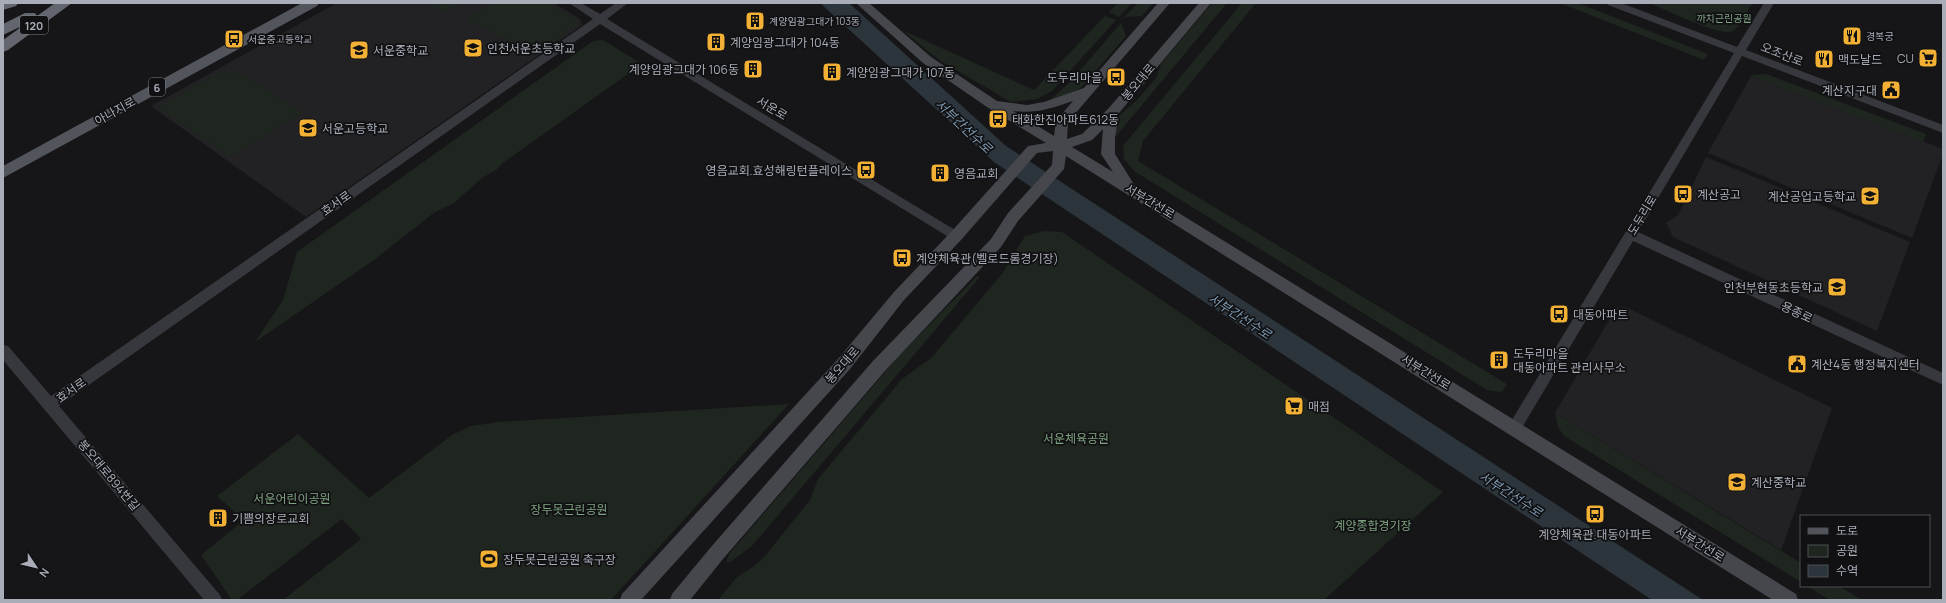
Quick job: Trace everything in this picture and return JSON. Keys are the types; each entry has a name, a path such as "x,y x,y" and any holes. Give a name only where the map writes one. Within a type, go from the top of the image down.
{"highway":[{"name":"120","path":"3,6 11,3"},
{"name":"120","path":"3,16 30,3"},
{"name":"120","path":"3,30 57,3"},
{"name":"120","path":"3,47 64,3"}],"main road":[{"name":"아나지로","path":"3,173 312,3"},
{"name":"서부간선로","path":"862,3 927,60 992,104 1515,427 1789,600"},
{"path":"679,600 722,547 879,366 996,243 1013,216 1059,166 1062,121 1164,3"},
{"name":"봉오대로","path":"629,600 844,364 899,296 956,236 1033,149 1061,146 1087,137 1113,112 1205,3"},
{"path":"992,104 1027,109 1046,106 1090,90"},
{"path":"1113,112 1108,137 1108,154 1135,192"}],"street":[{"name":"서운로","path":"574,3 956,236"},
{"name":"효서로","path":"49,405 623,3"},
{"name":"오조산로","path":"1612,3 1943,129"},
{"name":"도두리로","path":"1515,427 1769,3"},
{"name":"용종로","path":"1630,234 1943,379"},
{"name":"봉오대로894번길","path":"3,350 214,600"}],"shaded area":[{"path":"337,3 554,3 580,19 582,25 306,217 151,106"},
{"name":"계산공업고등학교","path":"1751,76 1943,149 1943,154 1912,238 1708,153"},
{"name":"인천부현동초등학교","path":"1706,157 1910,242 1877,331 1673,237 1666,223 1678,215"},
{"name":"계산중학교","path":"1626,307 1832,408 1781,550 1555,413 1616,308"}],"green space":[{"path":"429,3 462,3 444,12"},
{"path":"492,3 549,3 577,20 579,24 541,49 536,46 528,52 467,19"},
{"path":"1118,3 1132,3 1119,17 1109,12"},
{"path":"1138,3 1153,3 1142,16 1124,17"},
{"path":"1212,3 1227,3 1112,141 1112,132 1120,115 1136,101 1156,78 1161,64"},
{"path":"1242,3 1256,3 1143,141 1138,161 1507,384 1502,392 1487,390 1134,171 1124,159 1123,146"},
{"path":"1560,3 1578,3 1708,54 1704,60"},
{"name":"까치근린공원","path":"1649,3 1753,3 1739,26 1733,31 1727,32 1706,27"},
{"path":"1105,16 1116,20 1052,91 1037,99 1011,102 939,60 902,30 1034,90"},
{"path":"1121,23 1126,36 1082,87 1068,96 1048,102 1069,83"},
{"path":"603,40 642,64 504,162 496,170 482,178 454,203 435,212 374,260 255,342 283,300 297,252 593,41"},
{"path":"223,71 228,74 239,72 303,113 230,157 158,107"},
{"path":"1766,74 1926,134 1923,142 1751,76"},
{"name":"서운체육공원","path":"1044,231 1062,232 1443,492 1324,600 718,600 737,577 753,567 765,556 810,500 818,479 902,379 931,358 1002,274 1025,236"},
{"path":"977,276 980,277 752,546 730,562 726,562 729,554 899,356"},
{"name":"장두못근린공원","path":"789,404 611,600 283,600 361,539 342,519 237,600 232,600 201,555 244,520 217,496 298,434 369,498 452,435 471,426 499,422"},
{"path":"1555,413 1800,562 1800,581 1564,436 1558,427"},
{"path":"1809,587 1841,587 1862,600 1830,600"}],"water":[{"name":"서부간선수로","path":"820,3 849,3 1006,146 1703,600 1652,600 994,162"}],"place":[{"name":"계양임광그대가 103동","path":"755,21"},
{"name":"경복궁","path":"1852,36"},
{"name":"서운중고등학교","path":"234,39"},
{"name":"계양임광그대가 104동","path":"716,42"},
{"name":"인천서운초등학교","path":"473,48"},
{"name":"서운중학교","path":"359,50"},
{"name":"CU","path":"1928,58"},
{"name":"맥도날드","path":"1824,59"},
{"name":"계양임광그대가 106동","path":"753,69"},
{"name":"계양임광그대가 107동","path":"832,72"},
{"name":"도두리마을","path":"1116,77"},
{"name":"계산지구대","path":"1891,90"},
{"name":"태화한진아파트612동","path":"998,119"},
{"name":"서운고등학교","path":"308,128"},
{"name":"영음교회.효성해링턴플레이스","path":"866,170"},
{"name":"영음교회","path":"940,173"},
{"name":"계산공고","path":"1683,194"},
{"name":"계산공업고등학교","path":"1870,196"},
{"name":"계양체육관(벨로드롬경기장)","path":"902,258"},
{"name":"인천부현동초등학교","path":"1837,287"},
{"name":"대동아파트","path":"1559,314"},
{"name":"도두리마을 대동아파트 관리사무소","path":"1499,360"},
{"name":"계산4동 행정복지센터","path":"1797,364"},
{"name":"매점","path":"1294,406"},
{"name":"계산중학교","path":"1737,482"},
{"name":"계양체육관.대동아파트","path":"1595,514"},
{"name":"기쁨의장로교회","path":"218,518"},
{"name":"장두못근린공원 축구장","path":"489,559"}],"park label":[{"name":"서운어린이공원","path":"292,498"},
{"name":"계양종합경기장","path":"1373,525"}]}
